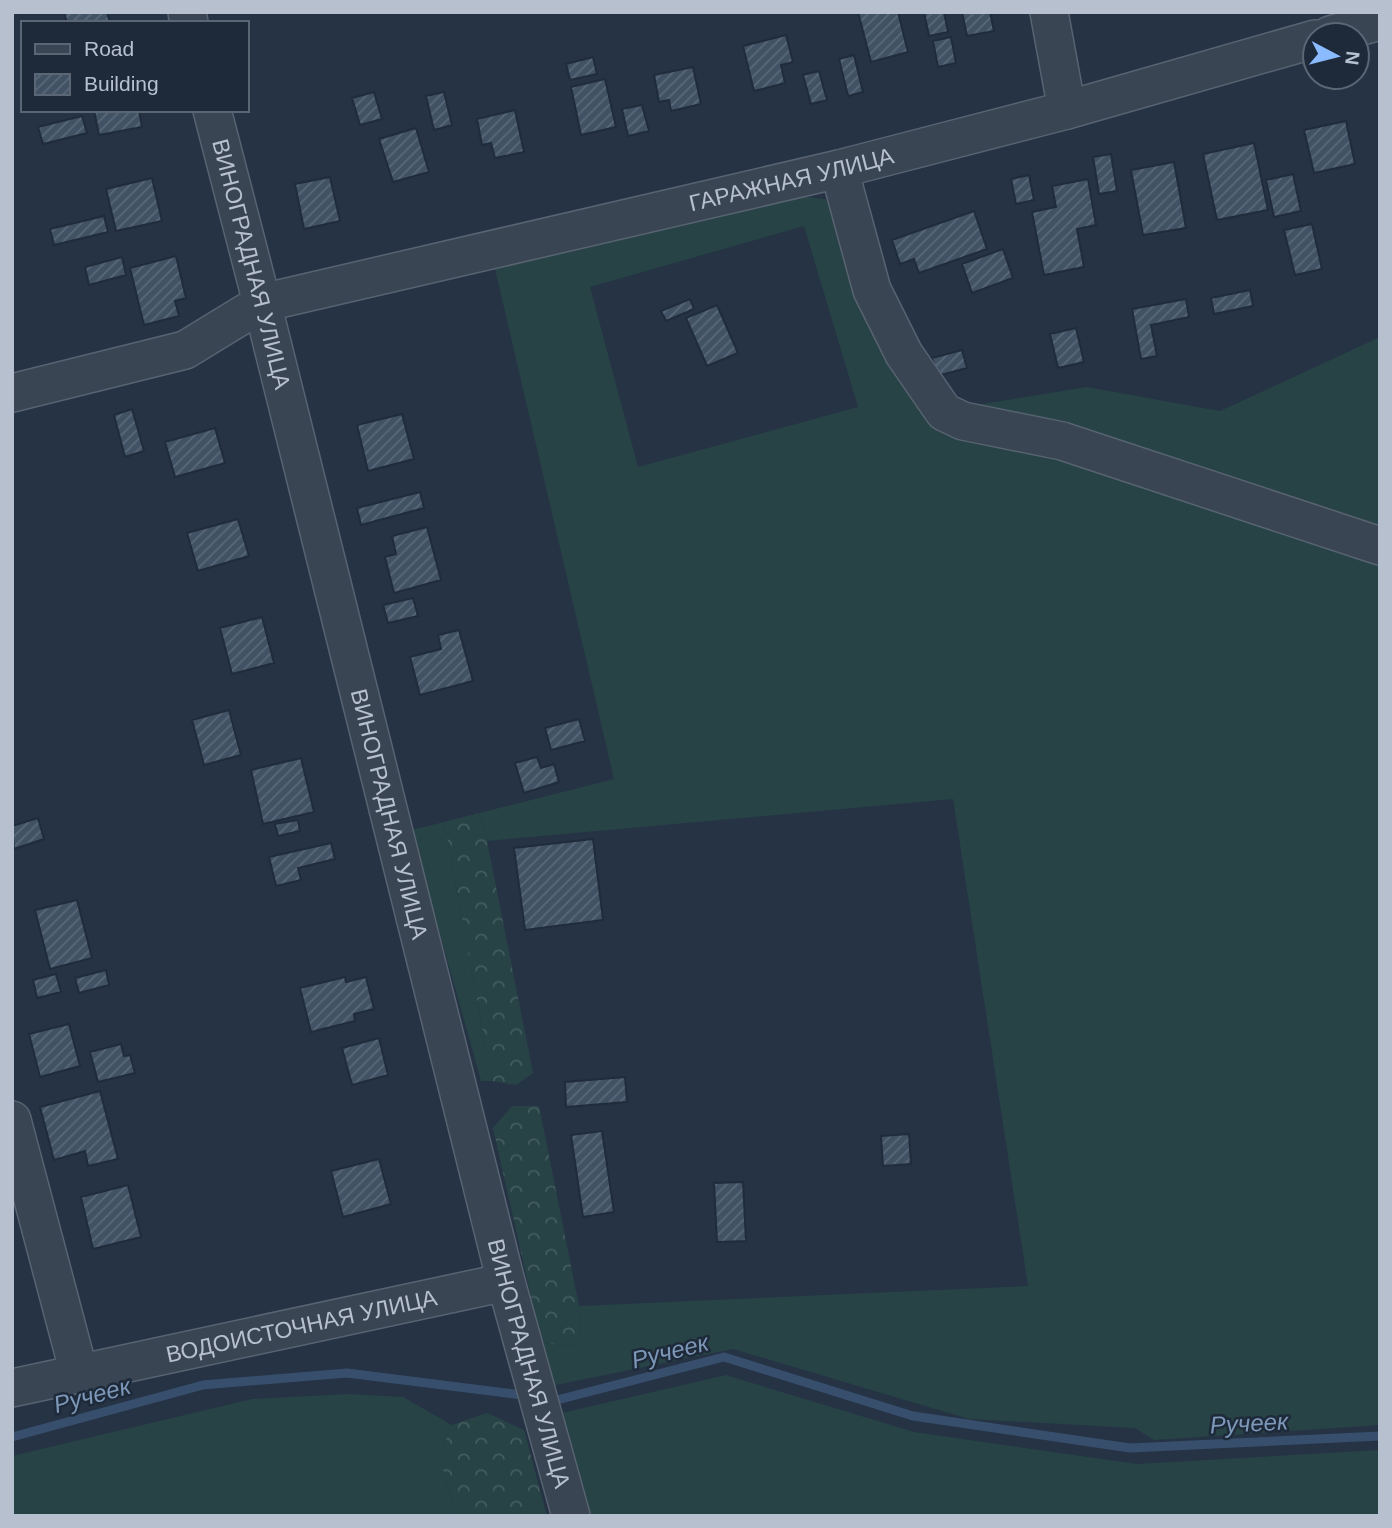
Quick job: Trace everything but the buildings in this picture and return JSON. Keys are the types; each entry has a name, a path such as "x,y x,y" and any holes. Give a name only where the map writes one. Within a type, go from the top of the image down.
{"street":[{"path":"1049,12 1067,110"},
{"name":"ГАРАЖНАЯ УЛИЦА","path":"12,393 186,350 262,303 839,169 1067,110 1301,43"},
{"name":"ВИНОГРАДНАЯ УЛИЦА","path":"213,112 506,1282 546,1420 570,1516"},
{"path":"839,169 873,290 904,354 944,412 963,421 1062,441 1380,546"},
{"path":"12,1120 79,1373"},
{"name":"ВОДОИСТОЧНАЯ УЛИЦА","path":"12,1388 506,1282"}],"green space":[{"path":"792,195 831,200 951,409 1087,387 1220,411 1380,337 1380,1425 1154,1440 1135,1428 969,1419 733,1349 551,1386 541,1341 560,1346 580,1344 579,1306 1028,1286 953,799 487,841 479,813 614,779 495,269","holes":["804,226 858,407 638,467 590,287"]},
{"path":"479,813 487,841 533,1073 516,1085 492,1081 444,822"},
{"path":"444,822 492,1081 481,1081 411,830"},
{"path":"512,1106 539,1106 579,1306 580,1344 560,1346 541,1341 493,1128"},
{"path":"726,1375 914,1432 1137,1464 1380,1450 1380,1516 588,1516 562,1413"},
{"path":"348,1394 403,1397 452,1425 439,1455 456,1516 12,1516 12,1456 252,1399"},
{"path":"487,1413 524,1430 547,1516 456,1516 439,1455 452,1425"}],"waterway":[{"name":"Ручеек","path":"547,1399 557,1400 724,1357 913,1416 1130,1448 1380,1436"},
{"name":"Ручеек","path":"12,1437 203,1385 347,1373 530,1396"}]}
